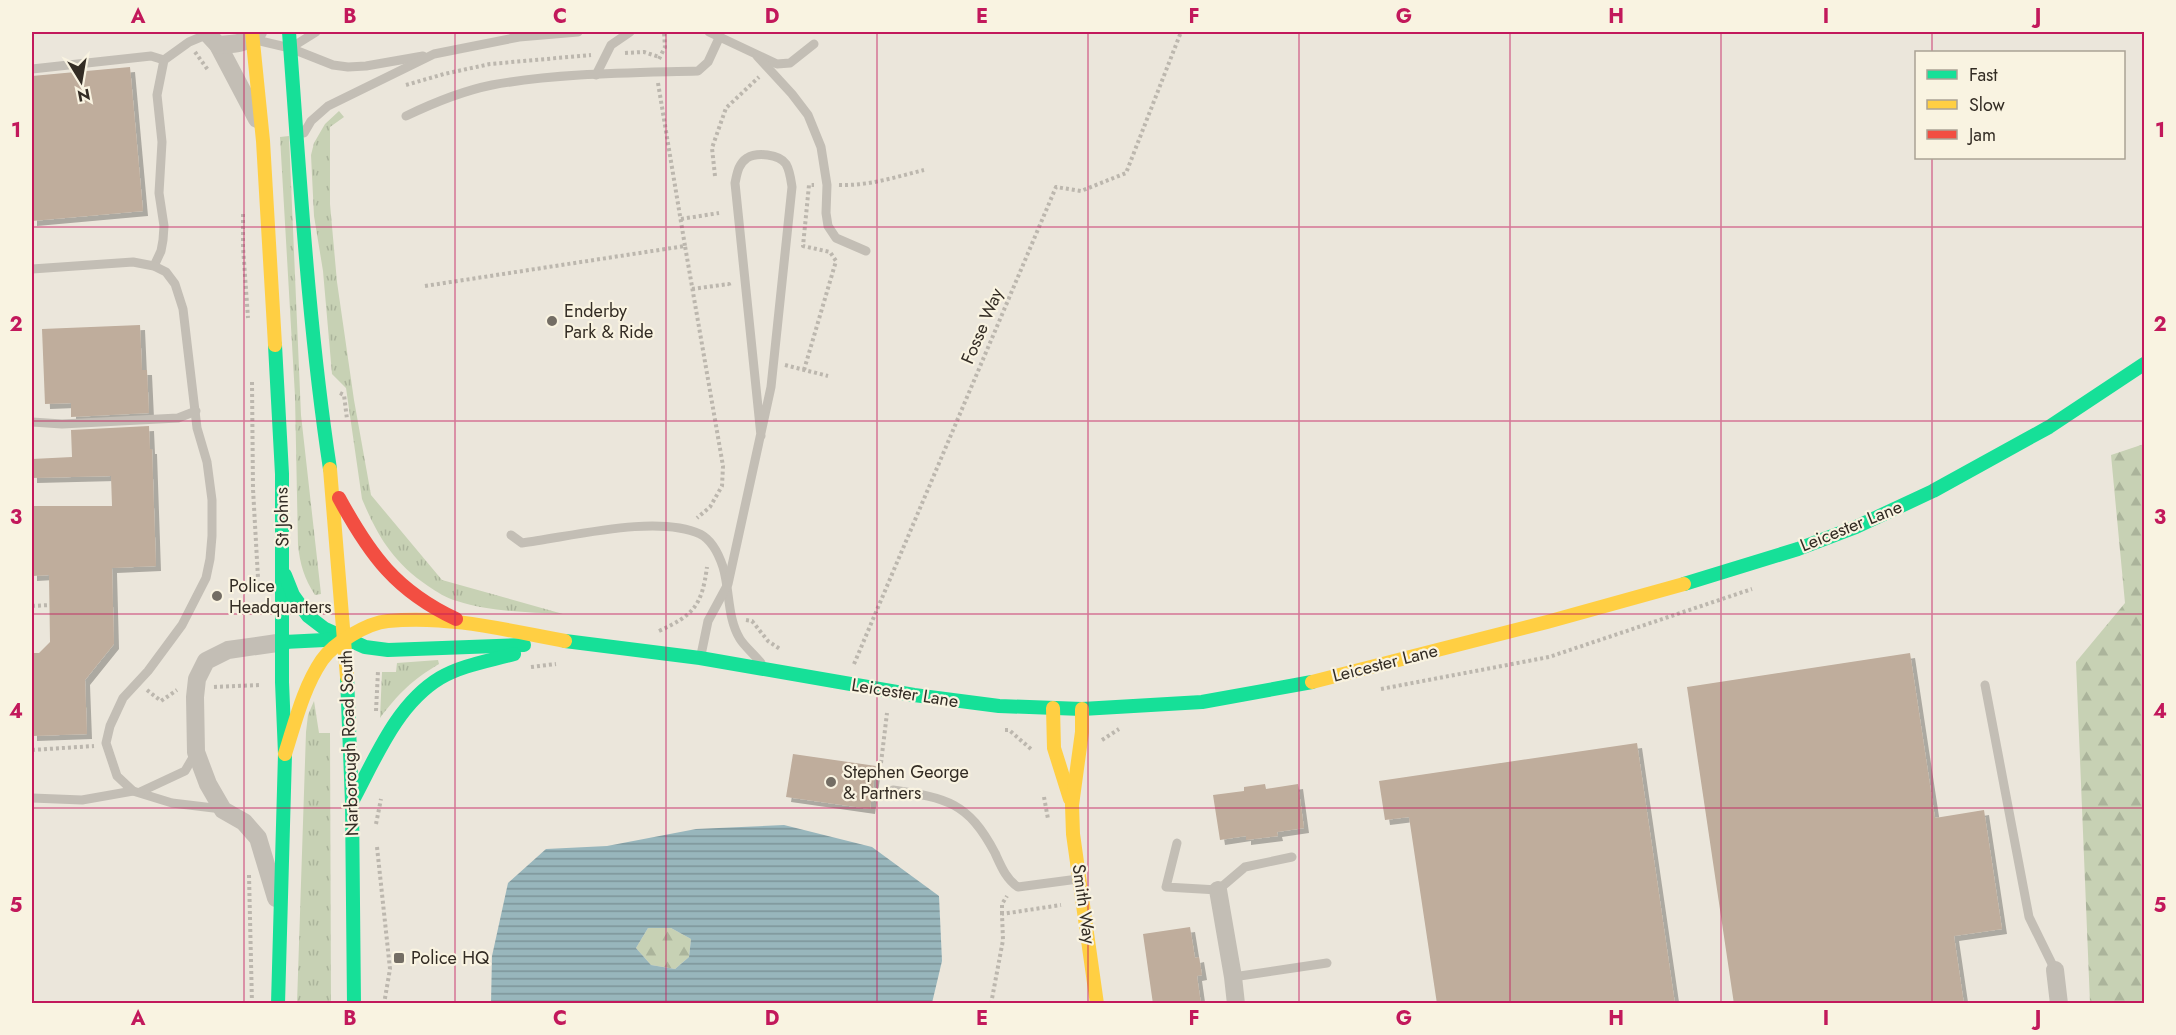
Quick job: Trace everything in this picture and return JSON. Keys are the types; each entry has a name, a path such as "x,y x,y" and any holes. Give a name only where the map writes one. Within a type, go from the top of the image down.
{"main road":[{"path":"289,32 313,337 332,484 373,557 387,573 404,589 436,611 463,621"},
{"name":"St Johns","path":"254,34 278,384 283,568 282,682 285,753 278,1004"},
{"path":"278,73 290,48"},
{"path":"262,129 271,91"},
{"name":"Leicester Lane","path":"345,639 365,628 386,621 463,621 573,643 700,658 962,702 1082,709 1202,702 1310,682 1547,622 1762,560 1856,527 1934,491 2049,427 2145,364"},
{"name":"Narborough Road South","path":"332,484 345,639 352,802 354,1004"},
{"path":"283,568 293,595 308,616 325,629 345,639"},
{"path":"284,642 345,639"},
{"path":"285,753 312,678 323,659 345,639"},
{"name":"Leicester Lane","path":"345,639 365,647 388,650 573,643"},
{"path":"352,802 397,722 409,704 426,688 438,679 463,667 543,645"},
{"path":"1053,708 1054,748 1071,805"},
{"path":"1071,805 1082,732 1082,709"},
{"name":"Smith Way","path":"1071,805 1097,1004"}],"street":[{"path":"211,37 236,44 254,34"},
{"path":"211,37 262,129"},
{"path":"281,914 258,837 244,822 223,810 208,784 196,752 195,687 206,661 228,650 284,642"},
{"path":"1218,890 1236,1004"},
{"path":"2055,970 2059,1004"}],"lane":[{"path":"290,48 316,32"},
{"path":"254,34 333,65 348,67 366,66 519,37 578,32"},
{"path":"596,75 612,45 630,32"},
{"path":"709,32 777,64 790,63 814,44"},
{"path":"406,116 443,99 490,85 596,75 698,71 708,62 720,36"},
{"path":"154,266 161,251 164,226 159,193 162,142 157,94 164,60 189,42 211,37"},
{"path":"298,142 310,121 328,106 434,54"},
{"path":"32,69 151,56 164,60"},
{"path":"757,56 808,115 821,147 827,185 828,226 836,238 866,251"},
{"path":"700,658 708,621 728,584 761,436 771,387 792,187 786,165 779,158 768,155 747,158 738,168 735,183 761,436"},
{"path":"32,269 133,262 154,266 166,272 175,284 183,309 197,428 207,462 212,500 212,536 206,578 182,625 148,671 123,698 105,742 117,776 137,792 172,803 223,810"},
{"path":"32,422 62,424 178,418 196,411"},
{"path":"512,535 522,543 609,529 664,525 701,535 718,552 728,584 729,607 740,638 767,669"},
{"path":"1985,685 2029,917 2055,970"},
{"path":"32,798 82,800 137,792 185,771 196,752"},
{"path":"893,789 951,802 964,811 988,840 1008,880 1018,887 1026,888 1081,878"},
{"path":"1177,843 1166,887 1218,890 1245,867 1292,857"},
{"path":"1233,978 1327,963"}],"path":[{"path":"664,32 665,47 655,65 723,466 722,486 710,507 692,523 690,532"},
{"name":"Fosse Way","path":"846,684 1056,187 1081,191 1126,173 1181,32"},
{"path":"189,42 208,70"},
{"path":"401,87 444,74 490,64 644,52 659,58"},
{"path":"715,176 712,148 726,108 760,76 765,67"},
{"path":"243,206 243,247 249,324"},
{"path":"681,219 719,213"},
{"path":"425,286 686,246"},
{"path":"252,379 253,478 258,579"},
{"path":"657,632 681,621 692,611 698,602 707,564"},
{"path":"1377,690 1549,657 1758,587"},
{"path":"32,606 50,605"},
{"path":"520,669 563,664"},
{"path":"261,678 261,685"},
{"path":"877,711 898,714"},
{"path":"881,763 887,713"},
{"path":"1100,741 1121,728"},
{"path":"998,729 1009,730 1035,752 1054,748"},
{"path":"32,750 91,747 105,742"},
{"path":"375,830 381,798"},
{"path":"376,842 390,969 384,1004"},
{"path":"249,874 252,1004"},
{"path":"991,1004 1003,940 1002,904 1014,885"},
{"path":"1002,914 1065,904"}],"green space":[{"path":"339,111 344,117 330,127 330,204 337,282 354,400 371,495 442,580 563,614 496,609 470,605 445,597 405,568 388,548 368,513 362,499 346,388 332,374 323,271 314,216 311,155 314,143 325,124"},
{"path":"289,136 301,415 321,594 315,595 303,571 298,545 295,396 280,137"},
{"path":"2144,444 2144,1003 2090,1003 2076,662 2125,603 2111,455"},
{"path":"438,660 439,664 406,688 380,718 382,672 396,672 397,663"},
{"path":"314,701 319,733 330,733 331,1003 297,1004 306,732 308,715"},
{"path":"648,928 671,928 691,939 689,957 675,969 651,965 636,948"}],"water":[{"path":"784,825 872,847 939,896 942,961 932,1003 491,1003 492,956 508,883 546,849 607,846 696,829","holes":["648,928 671,928 691,939 689,957 675,969 651,965 636,948"]}],"building":[{"path":"130,67 143,211 32,221 32,76"},
{"path":"140,325 142,370 147,370 149,413 71,417 71,403 45,404 42,329"},
{"path":"149,426 150,449 152,449 156,566 112,568 114,644 85,680 87,734 32,736 32,653 39,653 50,642 49,575 32,576 32,506 112,506 111,476 32,478 32,459 72,457 71,430"},
{"path":"1910,653 1935,818 1984,810 2002,929 1954,936 1964,1004 1734,1004 1687,687"},
{"path":"1637,743 1675,1004 1437,1004 1409,817 1385,820 1379,781"},
{"name":"Stephen George & Partners","path":"793,754 876,766 870,809 786,797"},
{"path":"1265,784 1266,789 1298,784 1304,828 1277,832 1278,836 1246,840 1246,836 1220,840 1213,795 1244,791 1244,787"},
{"path":"1190,927 1195,958 1199,957 1202,975 1197,976 1201,1004 1153,1004 1143,934"}],"traffic: fast":[{"path":"289,32 310,306 330,469"},
{"path":"275,345 282,474 282,682 285,754 278,1004"},
{"path":"1684,584 1798,549 1856,527 1933,491 2049,427 2144,364"},
{"path":"285,575 293,595 308,616 325,629 365,647 388,650 524,645"},
{"path":"284,642 345,639"},
{"path":"565,641 700,658 914,695 999,706 1082,709 1202,702 1312,682"},
{"path":"353,800 389,733 412,702 425,689 440,678 457,670 514,654"},
{"path":"347,677 352,802 354,1004"}],"traffic: slow":[{"path":"252,32 263,141 275,345"},
{"path":"330,469 347,677"},
{"path":"1312,682 1547,622 1684,584"},
{"path":"285,754 296,718 315,671 334,647 361,630 388,621 433,620 499,628 565,641"},
{"path":"1053,708 1054,748 1070,799"},
{"path":"1082,709 1082,732 1072,805 1073,834 1097,1004"}],"traffic: jam":[{"path":"339,498 362,537 387,569 417,596 456,619"}],"place":[{"name":"Enderby Park & Ride","path":"552,321"},
{"name":"Police Headquarters","path":"217,596"},
{"name":"Stephen George & Partners","path":"831,782"},
{"name":"Police HQ","path":"399,958"}]}
